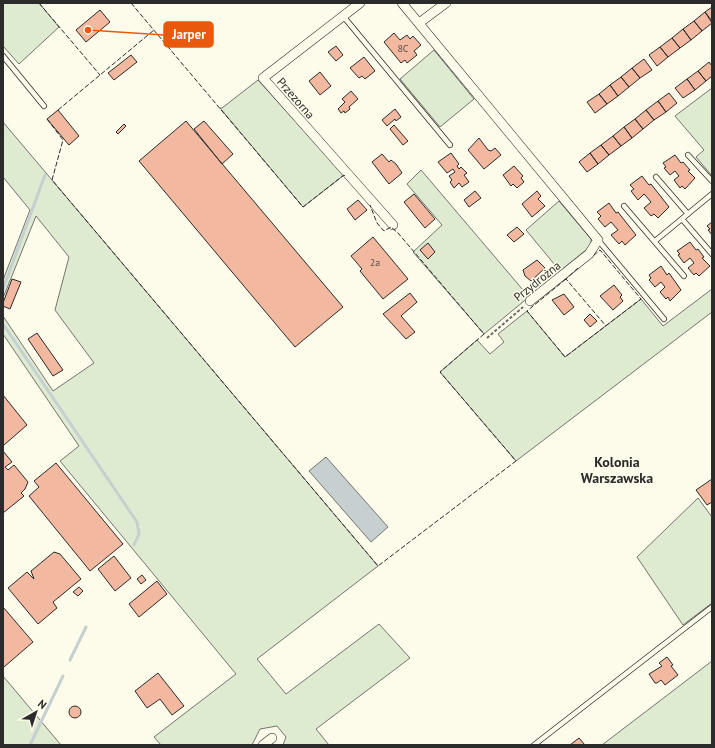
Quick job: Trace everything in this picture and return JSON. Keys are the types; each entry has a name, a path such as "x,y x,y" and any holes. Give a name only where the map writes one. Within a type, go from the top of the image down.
{"street":[{"name":"Przezorna","path":"360,3 263,78 393,225"},
{"path":"402,3 598,240"},
{"path":"419,23 446,3"},
{"name":"Przydrożna","path":"530,301 589,254 598,240"},
{"path":"263,745 272,738"}],"lane":[{"path":"343,16 450,145"},
{"path":"3,56 44,106"},
{"path":"688,155 712,181"},
{"path":"656,177 688,214"},
{"path":"655,241 712,194"},
{"path":"624,206 684,276"},
{"path":"682,219 712,254"},
{"path":"598,240 664,319"},
{"path":"534,745 712,607"}],"path":[{"name":"Przydrożna","path":"487,338 530,301"}],"green space":[{"path":"3,3 39,3 59,27 19,64 3,46"},
{"path":"434,50 474,99 440,127 400,79"},
{"path":"258,80 344,175 303,207 220,108"},
{"path":"712,88 712,176 696,157 704,150 675,116"},
{"path":"3,122 378,566 257,659 286,694 379,624 410,658 316,729 329,745 283,745 286,737 277,726 260,729 252,745 161,745 154,737 236,674 60,461 79,446 3,334 3,316 53,391 94,363 55,310 69,257 36,216 3,298 3,280 30,210 3,177"},
{"path":"421,170 529,297 484,334 413,252 442,225 407,184"},
{"path":"559,201 591,239 591,246 560,271 526,230"},
{"path":"712,289 712,312 516,461 440,372 477,340 490,354 504,342 498,334 527,311 565,357 641,299 663,326"},
{"path":"698,498 712,517 712,603 683,625 637,557"},
{"path":"712,661 712,745 602,745"},
{"path":"3,676 61,745 3,745"}],"shaded area":[{"path":"326,457 388,527 371,542 309,471"}],"building":[{"path":"712,7 712,21 705,12"},
{"path":"100,10 110,22 86,42 76,30"},
{"path":"705,12 712,23 702,31 694,21"},
{"path":"694,21 702,31 691,40 683,29"},
{"path":"683,29 691,40 680,48 672,38"},
{"path":"394,33 400,40 407,35 410,39 413,36 421,45 414,51 417,55 407,63 405,60 401,63 384,42"},
{"path":"672,38 680,48 668,57 660,47"},
{"path":"336,46 343,55 336,61 328,52"},
{"path":"660,47 668,57 657,66 649,55"},
{"path":"131,55 137,62 114,80 108,73"},
{"path":"364,57 375,71 365,79 362,76 359,78 350,68"},
{"path":"644,59 652,70 640,78 632,68"},
{"path":"709,62 712,66 712,76 706,81 698,71"},
{"path":"632,68 640,78 629,87 621,77"},
{"path":"698,71 706,81 695,90 687,79"},
{"path":"320,72 331,86 320,95 309,81"},
{"path":"621,77 629,87 618,96 610,85"},
{"path":"687,79 695,90 683,98 675,88"},
{"path":"610,85 618,96 607,104 599,94"},
{"path":"351,91 358,99 349,107 350,109 345,113 344,111 341,113 338,109 345,102 342,99"},
{"path":"669,93 677,103 666,112 658,101"},
{"path":"599,94 607,104 595,113 587,102"},
{"path":"658,101 666,112 654,120 646,110"},
{"path":"395,109 401,117 396,121 395,119 387,126 382,120"},
{"path":"58,110 79,136 69,145 47,119"},
{"path":"646,110 654,120 643,129 635,119"},
{"path":"635,119 643,129 632,138 624,127"},
{"path":"186,121 343,307 295,347 139,161"},
{"path":"204,121 233,154 222,164 194,129"},
{"path":"124,124 126,126 118,134 116,132"},
{"path":"394,125 408,141 403,145 390,129"},
{"path":"624,127 632,138 621,146 613,136"},
{"path":"613,136 621,146 609,155 601,145"},
{"path":"479,138 488,150 491,151 495,148 501,155 484,169 468,150"},
{"path":"601,145 609,155 598,164 590,153"},
{"path":"451,153 459,164 457,166 459,169 461,167 467,173 464,175 469,182 462,187 459,183 454,188 450,182 452,180 449,176 455,172 453,169 447,173 438,162"},
{"path":"590,153 598,164 587,172 579,162"},
{"path":"382,154 389,162 391,160 396,164 402,173 389,184 372,162"},
{"path":"675,155 681,163 683,162 690,170 688,171 695,178 685,189 682,186 680,188 674,180 679,176 675,171 670,175 664,168 666,167 663,163"},
{"path":"514,166 523,176 521,178 524,182 517,188 513,184 511,186 503,175"},
{"path":"642,176 649,185 651,184 669,207 658,218 654,214 651,216 644,208 651,202 644,194 638,200 631,191 634,189 630,185"},
{"path":"475,191 481,198 469,207 464,200"},
{"path":"537,191 541,196 538,199 545,206 532,217 522,204"},
{"path":"414,194 435,219 425,228 404,202"},
{"path":"358,200 367,210 355,220 347,209"},
{"path":"609,203 636,235 625,245 622,241 619,244 611,235 618,230 611,222 605,227 598,219 601,216 597,212"},
{"path":"712,222 712,235 707,226"},
{"path":"517,227 524,234 514,242 507,235"},
{"path":"373,237 408,279 383,299 360,271 362,269 351,256"},
{"path":"690,242 696,250 698,249 704,257 702,258 710,266 699,276 696,273 694,275 688,268 694,263 690,258 684,263 678,255 680,254 677,251"},
{"path":"428,243 435,252 428,259 420,250"},
{"path":"537,260 545,268 531,281 525,276 523,270"},
{"path":"661,266 667,275 669,273 681,290 670,301 668,297 666,299 660,292 665,287 661,282 655,287 649,280 651,278 649,275"},
{"path":"12,279 21,282 10,309 3,306 3,303"},
{"path":"614,285 622,295 620,297 623,301 613,310 600,296"},
{"path":"410,293 417,302 401,316 415,332 406,339 383,314"},
{"path":"564,294 574,307 564,315 552,300"},
{"path":"590,314 597,321 590,327 584,320"},
{"path":"37,333 63,370 53,376 28,339"},
{"path":"3,395 27,425 4,445 3,444"},
{"path":"3,451 12,462 5,467 8,470 14,465 28,482 25,489 21,493 24,496 3,513"},
{"path":"56,463 123,544 90,571 29,496 39,487 34,481"},
{"path":"712,479 712,502 707,505 696,490"},
{"path":"54,552 60,554 81,579 53,602 57,608 38,624 8,588 27,572 34,579 31,571"},
{"path":"114,556 131,578 115,591 98,569"},
{"path":"142,575 146,580 141,584 137,579"},
{"path":"157,581 167,594 139,617 129,604"},
{"path":"79,587 83,591 78,596 73,592"},
{"path":"3,607 33,642 4,667 3,666"},
{"path":"667,657 673,665 671,666 678,675 665,685 661,680 655,683 649,674 662,666 659,663"},
{"path":"158,673 184,706 172,715 160,699 147,708 135,691"},
{"path":"77,706 80,707 80,717 73,718 70,717 69,710 70,707"},
{"path":"579,738 585,745 570,745"}],"waterway":[{"path":"3,289 45,175"},
{"path":"3,324 137,522 139,534 134,545"},
{"path":"70,660 86,627"},
{"path":"30,745 63,676"}],"fence":[{"path":"39,3 100,75"},
{"path":"131,3 303,207 344,175 345,176"},
{"path":"58,110 154,30"},
{"path":"47,119 63,140 52,180 378,566 516,461 440,372 484,334 398,233 391,227 384,231 377,223 370,205"},
{"path":"566,279 527,311 565,357 641,299 600,250 592,257"},
{"path":"578,268 566,279 606,326"}],"place":[{"name":"Jarper","path":"88,30"}],"district":[{"name":"Kolonia Warszawska","path":"617,470"}]}
